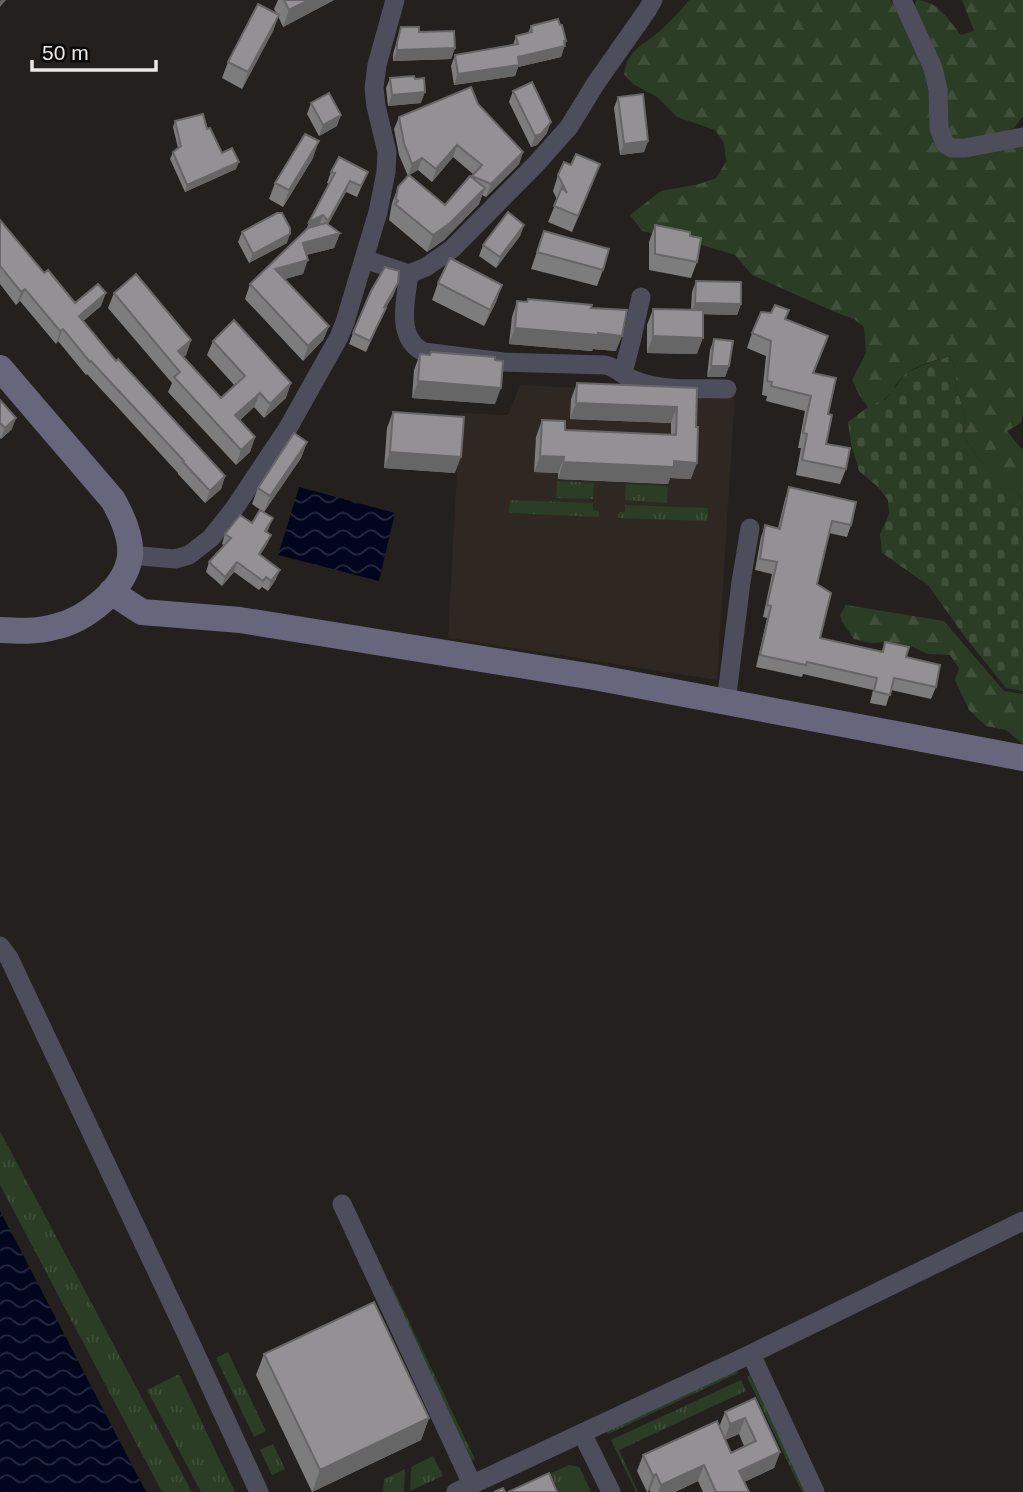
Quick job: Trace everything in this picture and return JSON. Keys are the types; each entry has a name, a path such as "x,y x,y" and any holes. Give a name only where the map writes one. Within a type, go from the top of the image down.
{"street":[{"path":"130,555 175,559 189,555 211,538 289,428 339,337 364,259 386,172 387,152 374,88 377,65 395,0"},
{"path":"364,259 409,274 426,267 452,249 569,127 653,0"},
{"path":"902,0 933,68 938,89 939,128 945,144 952,148 965,148 1023,137"},
{"path":"409,274 404,317 406,328 411,341 424,352 503,362 605,365 615,367 632,380 665,388 727,389"},
{"path":"623,373 641,297"},
{"path":"0,368 113,500 122,516 130,555 121,580 91,610 57,627 22,632 0,630"},
{"path":"726,702 750,528"},
{"path":"111,592 142,612 285,626 581,675 1023,758"},
{"path":"0,946 9,958 47,1037 259,1492"},
{"path":"342,1203 381,1303 464,1488 751,1354 1023,1221"},
{"path":"751,1354 816,1492"},
{"path":"582,1433 611,1492"}],"shaded area":[{"path":"520,385 735,395 717,680 448,638 460,413 508,415"}],"green space":[{"path":"689,0 891,0 924,63 938,147 1023,142 1023,411 1021,423 1007,431 1023,451 1023,501 988,470 963,436 965,415 950,356 923,364 908,372 888,396 868,407 852,380 866,353 864,327 854,319 752,275 735,255 642,231 630,215 661,191 716,178 726,162 724,143 715,130 677,117 657,97 633,84 624,74 633,53 666,26"},
{"path":"916,0 936,7 961,35 974,31 962,0 1023,0 1023,116 1014,128 969,143 950,138 915,8"},
{"path":"950,356 965,415 963,436 986,467 1023,501 1023,691 1006,688 928,585 882,553 880,534 889,514 888,500 878,487 859,471 851,444 848,422 868,407 886,399 906,373"},
{"path":"557,481 594,483 593,499 556,498"},
{"path":"626,484 668,486 667,503 625,500"},
{"path":"510,500 593,503 593,510 599,511 599,517 509,513"},
{"path":"625,505 708,508 707,521 618,518 619,512 625,512"},
{"path":"846,605 944,621 1004,691 1023,694 1023,744 1006,730 986,726 969,710 955,680 959,668 950,655 928,654 910,646 890,642 871,643 854,639 840,615"},
{"path":"0,1131 192,1492 162,1492 0,1185"},
{"path":"391,1284 475,1459 471,1461 391,1291"},
{"path":"228,1352 266,1431 254,1437 216,1358"},
{"path":"736,1368 738,1373 608,1434 606,1429"},
{"path":"179,1374 235,1492 201,1492 147,1390"},
{"path":"750,1375 806,1492 802,1492 747,1377"},
{"path":"741,1380 746,1391 619,1450 636,1492 611,1440"},
{"path":"273,1444 285,1469 272,1475 260,1450"},
{"path":"433,1456 443,1476 410,1491 411,1467"},
{"path":"569,1465 580,1468 591,1492 555,1492 547,1475"},
{"path":"405,1469 404,1492 383,1492 384,1479"}],"water":[{"path":"299,487 395,513 379,581 278,555"},
{"path":"0,1211 20,1249 146,1492 0,1492"}],"building":[{"path":"284,0 309,0 289,10"},
{"path":"258,4 279,15 248,72 228,62"},
{"path":"558,19 562,25 565,46 518,57 519,65 458,74 455,55 518,44 516,36 532,32 531,26"},
{"path":"401,27 419,27 419,32 454,31 455,48 397,50"},
{"path":"414,76 415,79 424,78 425,92 392,95 390,78"},
{"path":"532,82 551,122 541,134 535,136 513,91"},
{"path":"471,87 478,104 523,152 491,184 472,176 482,165 457,145 436,169 422,158 412,164 404,143 399,117"},
{"path":"329,93 341,115 323,125 311,103"},
{"path":"643,94 648,141 624,144 618,97"},
{"path":"203,114 207,129 210,128 222,153 232,148 239,162 187,185 173,152 181,146 175,121"},
{"path":"305,134 319,141 289,190 275,183"},
{"path":"576,154 600,164 578,216 554,206 562,187 567,193 558,175 564,162 571,165"},
{"path":"339,157 368,172 361,186 350,181 328,221 323,215 309,222 335,173 331,172"},
{"path":"409,175 445,205 470,176 485,188 450,223 433,235 395,204 398,201 398,187"},
{"path":"508,212 524,225 500,257 483,245"},
{"path":"277,213 282,213 290,228 290,234 253,254 242,232"},
{"path":"0,220 44,273 48,270 75,303 98,284 106,293 79,316 116,361 118,359 225,476 210,491 90,362 63,329 60,331 25,289 21,292 0,266"},
{"path":"326,223 340,233 303,243 308,260 275,269 329,326 308,346 250,284 308,228"},
{"path":"655,225 690,232 690,236 701,238 697,262 655,254"},
{"path":"544,231 609,249 603,270 537,252"},
{"path":"450,258 502,285 490,310 438,283"},
{"path":"385,267 399,271 398,283 384,307 386,308 370,341 353,333 371,291"},
{"path":"136,274 191,340 178,351 221,398 245,376 213,341 234,320 291,383 270,404 260,393 235,415 255,437 241,450 174,377 180,372 114,293"},
{"path":"696,281 741,282 741,304 695,303"},
{"path":"528,299 627,310 622,336 515,328 517,301 527,302"},
{"path":"775,305 789,310 785,319 828,336 813,373 836,378 828,414 832,415 826,444 850,448 846,469 802,460 807,434 803,433 811,396 771,386 772,382 767,381 771,341 752,333 761,312 771,313"},
{"path":"653,309 703,310 703,338 653,336"},
{"path":"714,339 733,341 729,366 711,366"},
{"path":"431,352 495,357 495,360 503,361 501,388 418,381 420,354 430,355"},
{"path":"577,383 697,388 697,463 674,461 674,467 563,462 564,457 540,456 542,420 565,421 565,430 676,435 677,407 576,403"},
{"path":"0,400 16,418 5,428 0,423"},
{"path":"393,412 464,417 461,457 390,452"},
{"path":"294,433 307,442 270,496 258,488"},
{"path":"789,487 856,502 851,525 832,521 817,584 831,593 820,638 883,652 885,642 909,647 906,657 940,665 936,687 894,678 890,695 874,691 877,678 807,662 806,665 760,655 771,606 767,605 777,562 760,559 765,525 780,529"},
{"path":"260,510 273,518 265,531 271,535 259,554 280,570 271,581 266,577 263,581 237,562 225,577 209,562 231,538 225,534 240,515 252,523"},
{"path":"374,1302 429,1418 320,1470 264,1354"},
{"path":"755,1398 780,1452 739,1471 749,1492 716,1492 704,1465 661,1485 656,1474 653,1476 643,1455 717,1421 731,1453 756,1441 745,1418 730,1424 725,1412"},
{"path":"549,1473 557,1492 508,1492"}]}
